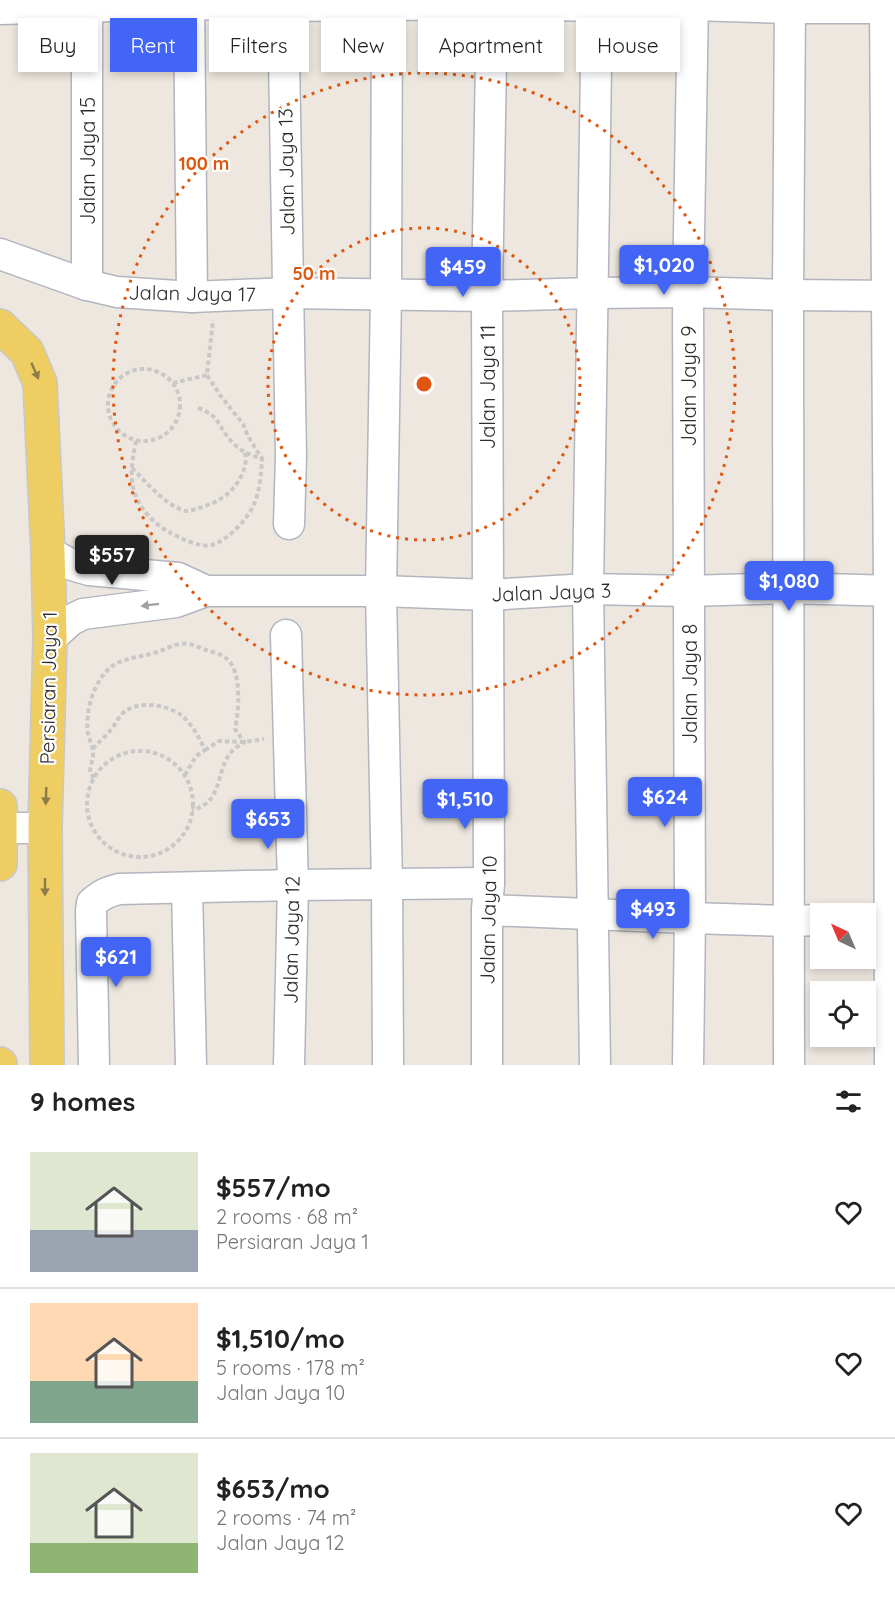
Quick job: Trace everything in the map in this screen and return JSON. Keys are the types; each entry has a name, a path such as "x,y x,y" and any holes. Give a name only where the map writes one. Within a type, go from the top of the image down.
{"main road":[{"name":"Persiaran Jaya 1","path":"0,326 27,352 40,382 50,639 45,828 47,1065"},
{"path":"0,806 0,864"}],"street":[{"path":"189,2 204,296"},
{"path":"0,9 86,3 189,2 693,2 889,5 892,591 883,918 890,1065"},
{"path":"387,2 386,295 381,591 388,1065"},
{"name":"Jalan Jaya 11","path":"488,595 487,296 492,2"},
{"name":"Jalan Jaya 9","path":"688,591 688,292 693,2"},
{"name":"Jalan Jaya 15","path":"86,3 87,285"},
{"name":"Jalan Jaya 13","path":"283,3 291,456 289,524"},
{"path":"595,1065 588,589 597,3"},
{"path":"789,1065 790,4"},
{"name":"Jalan Jaya 17","path":"0,254 87,285 117,292 204,296 288,293 487,296 688,292 891,296"},
{"path":"48,552 72,565 89,570 178,578 206,591"},
{"name":"Jalan Jaya 3","path":"206,591 381,591 488,595 588,589 688,591 788,588 892,591"},
{"path":"50,639 71,620 83,614 176,602 206,591"},
{"name":"Jalan Jaya 8","path":"688,591 690,918 688,1065"},
{"name":"Jalan Jaya 10","path":"487,1065 488,595"},
{"name":"Jalan Jaya 12","path":"286,635 293,885 289,1065"},
{"path":"0,828 45,828"},
{"path":"94,1065 92,903 107,892 119,889 387,884 592,914 810,920"},
{"path":"188,888 191,1065"}],"path":[{"path":"136,441 131,467 134,491 144,510 160,527 186,542 211,545 230,535 244,521 255,504 262,459 243,424 207,375 204,296"},
{"path":"140,369 152,370 164,375 173,383 180,406 178,419 171,430 161,437 149,441 136,441 126,437 111,422 108,400 117,380 140,369"},
{"path":"173,383 207,375"},
{"path":"198,408 211,413 231,441 245,452 262,459 291,456"},
{"path":"131,467 174,506 188,511 213,503 233,489 245,467 247,459 245,452"},
{"path":"93,750 88,736 89,710 93,694 104,675 117,662 124,659 154,653 182,643 228,659 234,669 238,694 236,729 244,742"},
{"path":"94,778 90,774 93,750 98,742 113,728 124,713 143,704 165,708 180,714 198,735 205,750"},
{"path":"185,775 196,756 219,741 244,742"},
{"path":"192,810 202,807 212,798 232,751 244,742"},
{"path":"136,751 152,752 168,758 185,775 190,784 192,810 184,833 172,846 157,854 140,857 122,854 106,845 94,831 88,814 88,795 94,778 105,764 119,755 136,751"}]}
